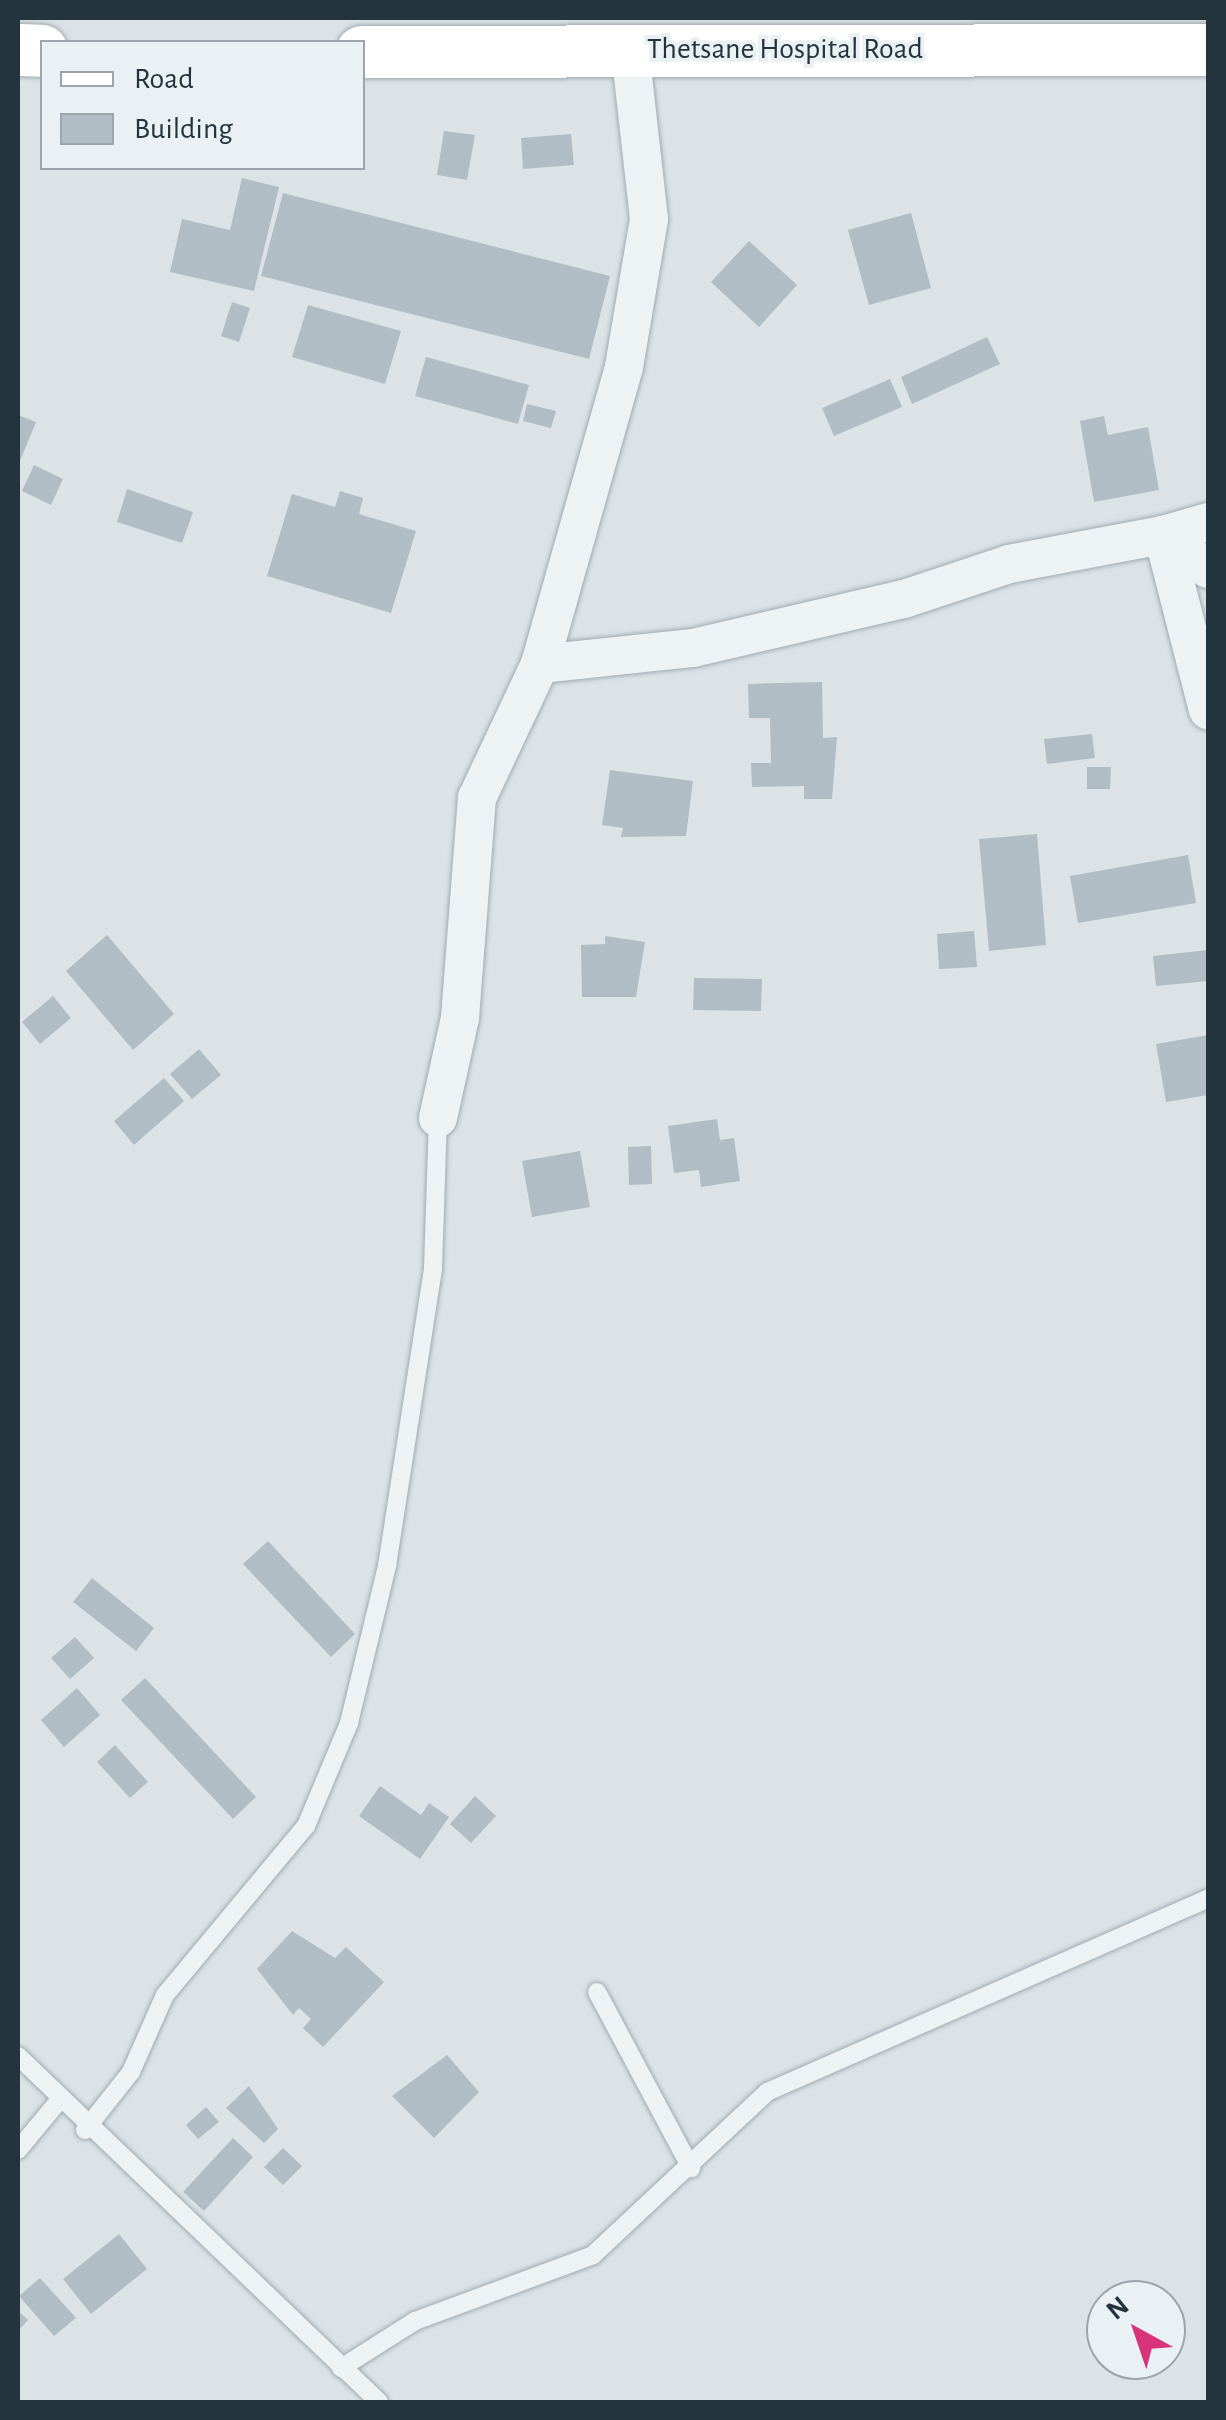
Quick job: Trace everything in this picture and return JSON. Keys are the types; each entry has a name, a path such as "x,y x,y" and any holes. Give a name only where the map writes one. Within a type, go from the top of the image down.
{"main road":[{"name":"Thetsane Hospital Road","path":"365,52 1208,50"}],"street":[{"path":"438,1118 460,1018 478,798 540,664 598,473 649,219 630,49"},
{"path":"540,664 693,648 904,600 1009,564 1163,535 1208,522"},
{"path":"1163,535 1208,568"},
{"path":"1163,535 1208,710"}],"lane":[{"path":"85,2130 130,2072 165,1995 306,1826 349,1724 387,1566 433,1268 438,1118"},
{"path":"342,2368 415,2321 593,2255 691,2168 767,2092 1208,1898"},
{"path":"597,1992 691,2168"},
{"path":"18,2056 56,2103 379,2402"},
{"path":"18,2150 56,2103"}],"building":[{"path":"444,131 475,135 467,180 437,175"},
{"path":"571,134 574,165 523,169 521,138"},
{"path":"242,178 279,187 254,291 170,272 182,219 230,230"},
{"path":"283,193 610,276 589,359 261,276"},
{"path":"911,213 931,288 869,305 848,230"},
{"path":"749,241 797,285 759,327 711,282"},
{"path":"232,302 250,308 239,342 221,336"},
{"path":"308,305 401,331 385,384 292,357"},
{"path":"987,337 1000,364 912,404 901,377"},
{"path":"426,357 529,385 518,424 415,396"},
{"path":"890,379 902,407 834,436 822,408"},
{"path":"527,404 556,411 551,428 523,421"},
{"path":"18,415 36,422 18,466"},
{"path":"1104,416 1108,435 1148,427 1159,490 1094,502 1080,421"},
{"path":"34,465 63,479 51,505 22,491"},
{"path":"127,489 193,512 182,543 117,522"},
{"path":"340,491 363,498 359,514 416,531 391,613 267,576 292,494 335,507"},
{"path":"822,682 823,738 837,737 832,799 804,799 804,786 752,787 751,763 771,763 770,718 749,718 748,684"},
{"path":"1092,734 1095,758 1047,764 1044,739"},
{"path":"1087,767 1111,767 1110,789 1087,789"},
{"path":"610,770 693,781 686,836 621,837 623,828 602,825"},
{"path":"1037,834 1046,945 989,951 979,839"},
{"path":"1188,855 1196,903 1078,923 1070,876"},
{"path":"974,931 977,967 939,969 937,934"},
{"path":"107,935 174,1014 133,1050 66,971"},
{"path":"605,936 645,942 636,997 582,997 581,945 605,944"},
{"path":"1208,950 1208,981 1156,986 1153,956"},
{"path":"694,978 762,979 761,1011 693,1010"},
{"path":"53,996 71,1018 40,1044 22,1022"},
{"path":"1208,1035 1208,1095 1166,1102 1156,1044"},
{"path":"199,1049 221,1075 192,1099 170,1074"},
{"path":"164,1078 184,1101 134,1145 114,1121"},
{"path":"717,1119 720,1140 734,1138 740,1181 701,1187 699,1170 674,1173 668,1126"},
{"path":"651,1146 652,1184 629,1185 628,1147"},
{"path":"580,1151 590,1207 532,1217 522,1161"},
{"path":"268,1541 355,1634 331,1657 243,1564"},
{"path":"92,1578 154,1628 136,1651 73,1602"},
{"path":"75,1637 94,1658 70,1679 51,1658"},
{"path":"145,1678 256,1797 233,1819 121,1700"},
{"path":"77,1688 100,1715 64,1747 41,1720"},
{"path":"115,1745 148,1782 130,1798 97,1762"},
{"path":"380,1786 421,1815 429,1803 449,1817 420,1859 359,1816"},
{"path":"475,1796 496,1816 471,1843 450,1824"},
{"path":"292,1931 335,1958 346,1947 384,1982 323,2047 303,2028 311,2019 299,2008 293,2015 257,1969"},
{"path":"447,2055 479,2092 434,2138 392,2096"},
{"path":"249,2086 278,2129 264,2143 226,2108"},
{"path":"206,2107 219,2122 198,2139 186,2125"},
{"path":"233,2138 253,2157 204,2211 183,2192"},
{"path":"283,2148 302,2166 283,2185 264,2167"},
{"path":"119,2234 147,2269 91,2314 63,2279"},
{"path":"40,2278 76,2318 54,2336 19,2296"},
{"path":"18,2311 28,2320 18,2331"}]}
